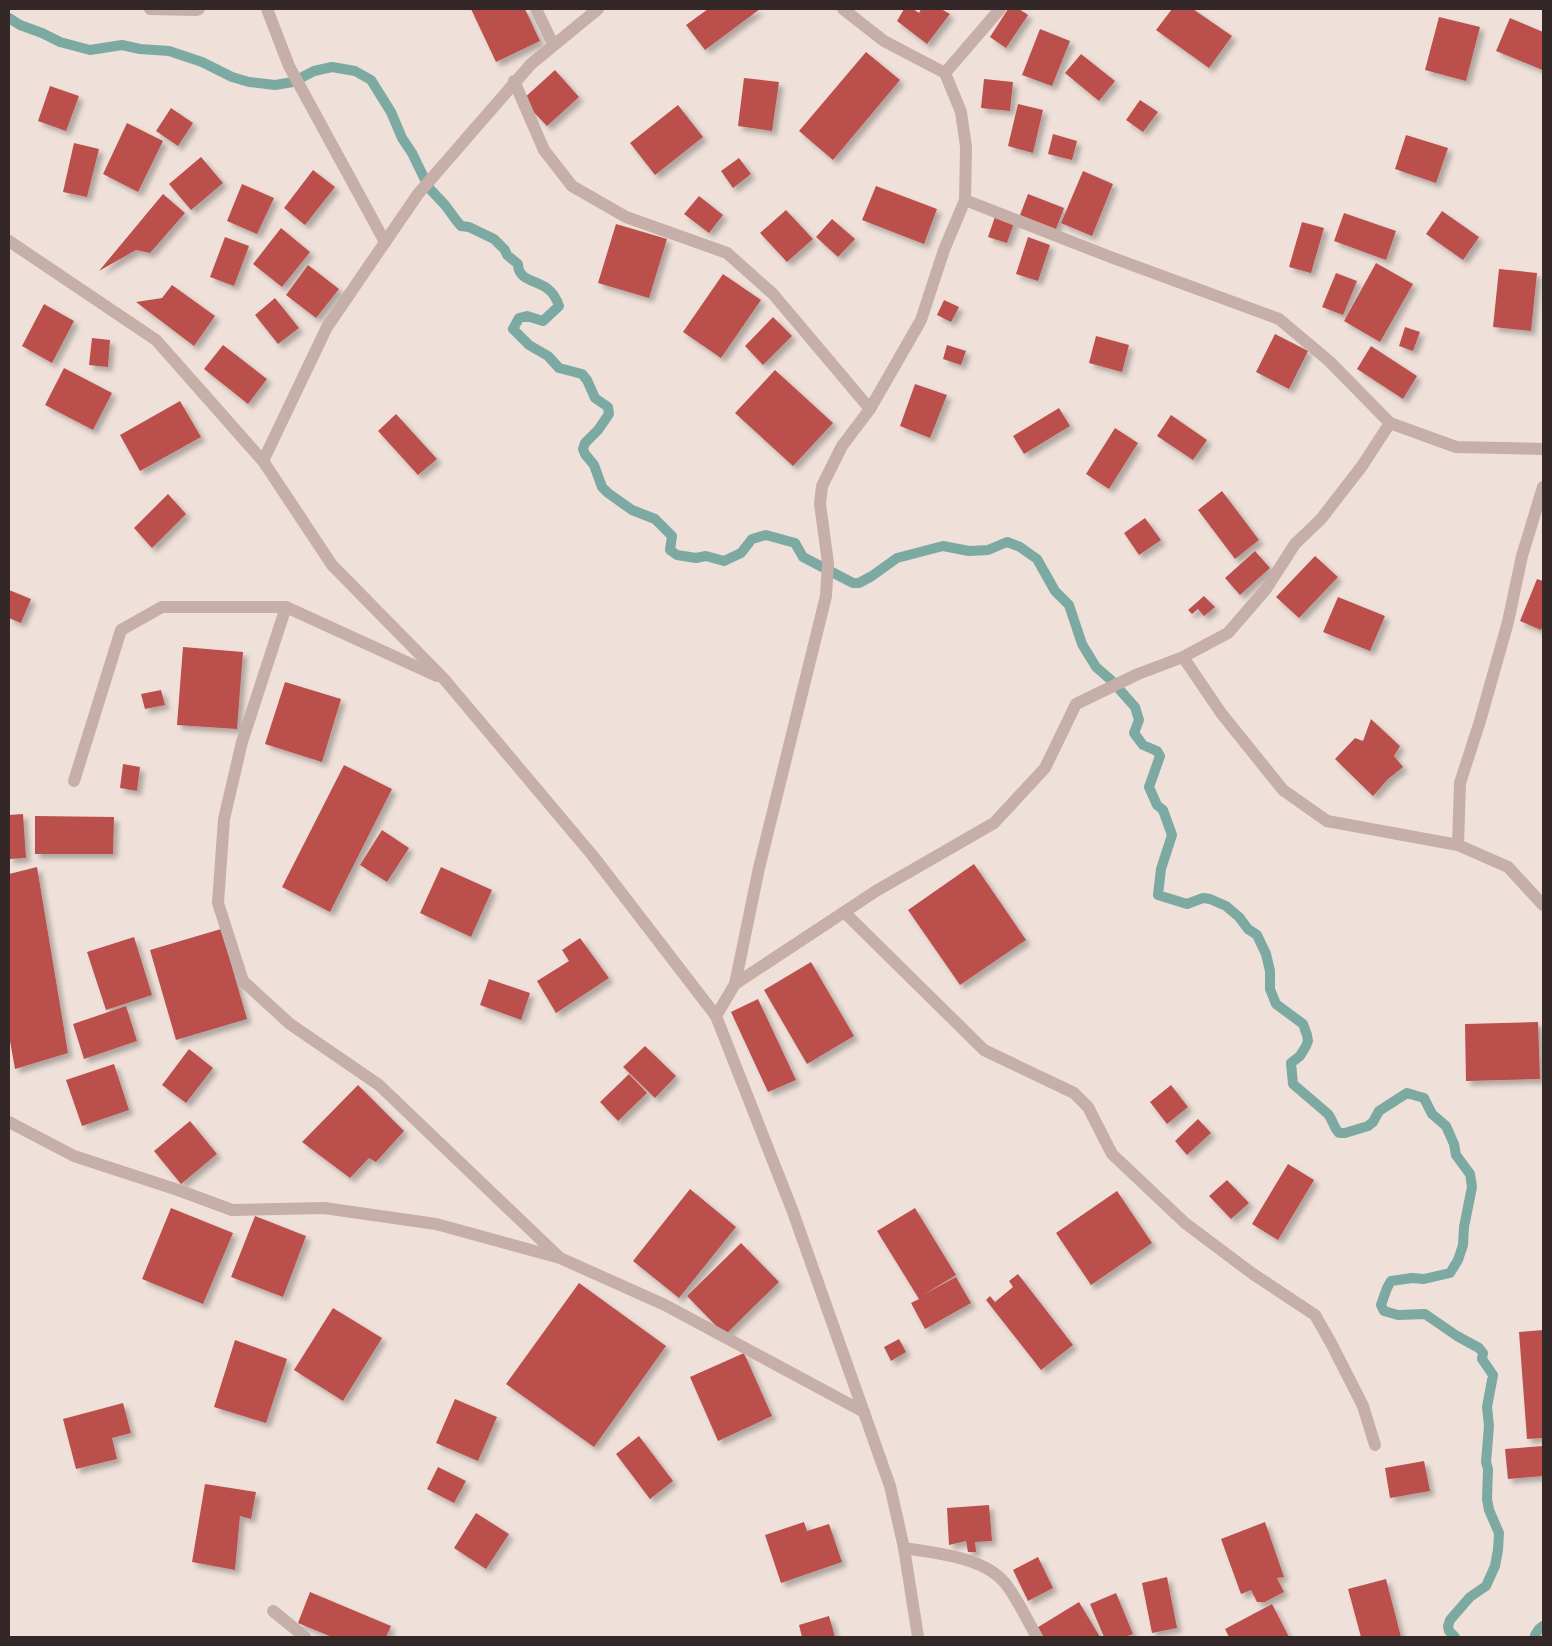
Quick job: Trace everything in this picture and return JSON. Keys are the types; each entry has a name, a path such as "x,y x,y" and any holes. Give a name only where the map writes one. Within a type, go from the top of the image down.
{"street":[{"path":"150,9 199,9"},
{"path":"267,9 289,66 384,242"},
{"path":"536,9 554,44"},
{"path":"263,460 327,326 418,194 531,64 598,9"},
{"path":"716,1016 735,984 762,859 826,596 828,563 820,504 822,486 842,446 870,409 921,320 944,250 965,200 966,148 961,112 945,73 884,41 842,9"},
{"path":"945,73 1000,9"},
{"path":"514,82 544,150 572,186 626,217 727,253 773,294 870,409"},
{"path":"965,200 1113,258 1278,319 1329,361 1390,423 1456,447 1543,449"},
{"path":"9,242 156,340 263,460 332,566 444,679 592,856 716,1016 793,1212 890,1486 904,1548 918,1637"},
{"path":"735,984 876,891 994,823 1045,768 1076,704 1138,674 1183,657 1228,634 1266,588 1295,544 1321,519 1362,466 1390,423"},
{"path":"1458,845 1460,783 1508,622 1522,556 1543,487"},
{"path":"74,781 121,630 162,607 286,607 444,679"},
{"path":"286,607 242,742 224,819 218,903 243,981 290,1024 379,1085 560,1258"},
{"path":"1183,657 1221,713 1283,790 1328,821 1458,845 1508,867 1543,905"},
{"path":"844,912 984,1050 1074,1093 1088,1107 1112,1154 1185,1223 1253,1274 1315,1315 1332,1343 1363,1406 1375,1445"},
{"path":"9,1122 74,1156 232,1210 324,1208 436,1224 560,1258 665,1305 864,1412"},
{"path":"904,1548 951,1556 980,1564 1004,1582 1036,1637"},
{"path":"273,1611 305,1637"}],"building":[{"path":"471,9 525,9 540,41 496,62"},
{"path":"708,9 760,9 705,50 686,25"},
{"path":"904,9 913,9 919,13 921,9 941,9 950,14 927,44 897,21"},
{"path":"1008,9 1019,9 1028,15 1006,48 990,37"},
{"path":"1172,9 1193,9 1232,36 1209,68 1156,30"},
{"path":"1439,17 1480,27 1466,81 1425,70"},
{"path":"1510,18 1543,32 1543,70 1496,51"},
{"path":"1040,29 1070,41 1052,86 1022,75"},
{"path":"866,52 900,80 833,160 799,131"},
{"path":"1081,54 1115,81 1099,101 1065,73"},
{"path":"555,70 579,97 547,126 522,100"},
{"path":"744,78 779,82 772,131 738,126"},
{"path":"984,79 1013,82 1010,111 981,108"},
{"path":"50,86 79,96 66,131 38,121"},
{"path":"1140,100 1158,112 1143,132 1126,120"},
{"path":"1018,104 1043,110 1033,153 1008,146"},
{"path":"678,105 703,137 655,175 630,143"},
{"path":"171,108 193,123 178,146 156,131"},
{"path":"127,123 163,141 138,192 103,174"},
{"path":"1053,134 1077,141 1072,160 1048,154"},
{"path":"1406,135 1448,148 1436,183 1395,169"},
{"path":"74,143 99,149 87,197 63,192"},
{"path":"201,157 223,183 191,210 169,184"},
{"path":"739,158 751,174 733,188 721,171"},
{"path":"313,170 335,187 305,225 284,208"},
{"path":"1083,171 1113,184 1092,236 1061,223"},
{"path":"242,184 274,198 257,234 227,221"},
{"path":"876,186 937,209 924,244 862,220"},
{"path":"163,194 185,213 150,253 136,250 99,271"},
{"path":"1028,194 1064,208 1056,229 1020,215"},
{"path":"699,196 723,215 709,233 684,214"},
{"path":"786,210 813,239 787,262 760,233"},
{"path":"1442,211 1479,237 1463,260 1426,234"},
{"path":"1344,213 1396,231 1386,260 1334,241"},
{"path":"996,214 1015,220 1007,243 988,237"},
{"path":"832,219 855,239 838,257 816,237"},
{"path":"1302,222 1324,228 1311,273 1289,267"},
{"path":"616,224 667,239 649,298 598,283"},
{"path":"281,228 310,252 282,287 253,264"},
{"path":"225,237 249,246 234,286 210,277"},
{"path":"1028,237 1050,245 1038,281 1016,274"},
{"path":"1376,263 1413,284 1380,342 1344,321"},
{"path":"308,265 339,289 316,318 286,295"},
{"path":"1499,269 1537,273 1531,331 1493,327"},
{"path":"1336,273 1357,281 1343,315 1322,307"},
{"path":"723,274 761,300 721,358 683,332"},
{"path":"172,285 215,316 194,346 136,302 162,298"},
{"path":"275,298 299,328 278,344 255,315"},
{"path":"944,300 959,307 951,322 937,315"},
{"path":"44,304 74,321 52,363 22,346"},
{"path":"773,317 792,336 763,365 745,346"},
{"path":"1405,327 1420,332 1413,351 1399,346"},
{"path":"1275,334 1308,351 1289,389 1256,372"},
{"path":"1096,336 1129,345 1122,372 1089,363"},
{"path":"92,338 110,340 108,367 89,365"},
{"path":"223,345 267,379 248,404 204,369"},
{"path":"947,345 966,351 961,365 943,359"},
{"path":"1371,346 1417,376 1403,399 1357,369"},
{"path":"64,368 112,393 93,430 45,405"},
{"path":"775,370 833,423 793,466 735,413"},
{"path":"915,384 947,395 930,438 900,426"},
{"path":"180,401 201,437 140,471 120,435"},
{"path":"1059,408 1070,426 1024,454 1013,436"},
{"path":"396,414 437,459 418,475 378,431"},
{"path":"1171,415 1207,440 1193,460 1157,436"},
{"path":"1115,428 1138,443 1109,489 1086,474"},
{"path":"1222,491 1259,540 1235,559 1198,510"},
{"path":"168,494 186,514 152,548 134,528"},
{"path":"1145,518 1161,540 1139,555 1124,533"},
{"path":"1255,551 1270,568 1240,595 1225,578"},
{"path":"1315,556 1338,577 1299,618 1276,597"},
{"path":"1537,579 1543,581 1543,625 1541,630 1520,621"},
{"path":"9,590 31,599 21,623 9,618"},
{"path":"1204,596 1215,607 1204,616 1198,609 1192,614 1188,610"},
{"path":"1338,597 1385,616 1370,651 1323,632"},
{"path":"183,647 243,652 237,729 177,725"},
{"path":"285,682 341,699 322,762 265,744"},
{"path":"161,690 165,705 145,709 141,694"},
{"path":"1371,719 1400,746 1394,756 1403,767 1388,779 1373,796 1335,759 1355,738 1363,741"},
{"path":"123,764 140,767 137,791 120,788"},
{"path":"344,765 392,789 330,912 282,887"},
{"path":"23,814 26,858 9,859 9,815"},
{"path":"35,816 114,817 113,854 35,854"},
{"path":"382,830 409,848 387,882 360,865"},
{"path":"974,864 1026,940 960,985 908,910"},
{"path":"37,867 68,1053 15,1069 9,1035 9,874"},
{"path":"441,867 492,890 471,937 420,913"},
{"path":"221,929 247,1019 176,1040 150,950"},
{"path":"134,937 152,995 106,1010 87,952"},
{"path":"580,938 609,978 556,1013 537,981 569,961 562,950"},
{"path":"811,962 854,1036 807,1064 764,990"},
{"path":"489,979 530,993 521,1020 480,1005"},
{"path":"758,999 796,1080 768,1092 731,1012"},
{"path":"126,1006 137,1041 84,1059 73,1024"},
{"path":"1538,1022 1540,1079 1466,1081 1465,1024"},
{"path":"645,1046 676,1076 655,1098 623,1067"},
{"path":"189,1049 213,1068 186,1103 162,1085"},
{"path":"114,1064 129,1110 82,1126 66,1080"},
{"path":"629,1074 647,1093 618,1121 600,1102"},
{"path":"358,1085 404,1131 376,1162 369,1158 350,1178 302,1142"},
{"path":"1171,1085 1188,1107 1167,1124 1150,1102"},
{"path":"1198,1119 1211,1133 1187,1155 1175,1141"},
{"path":"190,1121 217,1154 181,1184 154,1151"},
{"path":"1288,1164 1314,1180 1278,1240 1252,1224"},
{"path":"1227,1180 1249,1203 1231,1219 1209,1196"},
{"path":"690,1189 736,1227 679,1298 633,1261"},
{"path":"1117,1191 1152,1243 1091,1285 1056,1233"},
{"path":"171,1208 233,1233 203,1304 142,1279"},
{"path":"915,1208 956,1275 923,1295 956,1277 971,1303 925,1329 911,1303 919,1299 877,1231"},
{"path":"255,1216 306,1236 283,1297 231,1277"},
{"path":"741,1243 779,1282 725,1335 687,1296"},
{"path":"1018,1274 1073,1345 1041,1370 986,1300 990,1296 995,1302 1013,1287 1009,1281"},
{"path":"579,1283 666,1346 594,1447 506,1384"},
{"path":"333,1308 382,1338 343,1401 294,1370"},
{"path":"1543,1330 1543,1438 1527,1439 1519,1332"},
{"path":"899,1339 906,1352 891,1361 884,1347"},
{"path":"235,1340 287,1359 266,1423 214,1407"},
{"path":"744,1353 772,1416 718,1441 690,1377"},
{"path":"455,1399 497,1417 478,1461 436,1443"},
{"path":"123,1403 131,1433 112,1438 117,1459 76,1469 63,1419"},
{"path":"639,1436 673,1481 650,1499 616,1454"},
{"path":"1543,1446 1543,1476 1508,1479 1505,1449"},
{"path":"1424,1461 1430,1491 1390,1498 1385,1468"},
{"path":"438,1467 466,1481 454,1503 427,1489"},
{"path":"205,1484 256,1492 251,1519 240,1516 235,1570 192,1562"},
{"path":"989,1505 992,1541 975,1542 976,1552 968,1552 966,1541 949,1545 947,1508"},
{"path":"476,1513 509,1534 486,1569 454,1548"},
{"path":"804,1522 807,1531 829,1524 842,1562 781,1583 765,1535"},
{"path":"1265,1522 1284,1577 1277,1578 1284,1592 1265,1602 1257,1602 1251,1590 1241,1594 1221,1539"},
{"path":"1038,1557 1053,1588 1028,1601 1013,1570"},
{"path":"1167,1577 1177,1628 1152,1633 1142,1583"},
{"path":"1386,1579 1401,1637 1361,1637 1348,1589"},
{"path":"310,1592 391,1626 386,1637 332,1637 298,1623"},
{"path":"1116,1593 1133,1634 1125,1637 1104,1637 1090,1604"},
{"path":"1079,1602 1100,1637 1041,1637 1035,1629"},
{"path":"1272,1604 1289,1637 1229,1637 1225,1629"},
{"path":"829,1616 835,1637 802,1637 799,1625"}],"waterway":[{"path":"9,18 20,25 60,42 90,50 122,45 140,49 169,51 202,62 232,77 249,82 275,85 293,82 314,71 332,67 355,71 371,80 391,112 402,138 412,153 429,188 461,226 469,227 494,239 505,250 507,255 518,264 521,274 552,292 559,306 543,321 527,316 519,318 513,329 529,345 548,356 559,368 582,374 587,380 595,398 608,407 609,414 598,430 585,443 583,449 585,454 594,465 602,487 632,510 655,519 672,536 670,550 677,555 696,558 706,556 724,561 741,553 752,539 766,535 795,543 803,557 853,583 859,583 872,576 897,558 943,546 969,551 988,550 1007,542 1020,547 1037,559 1055,591 1069,605 1082,644 1096,667 1111,680 1135,707 1139,720 1134,733 1143,745 1157,751 1160,756 1149,787 1157,805 1163,810 1172,835 1161,869 1158,895 1187,904 1203,898 1210,899 1226,906 1239,917 1248,929 1257,935 1266,954 1270,971 1270,989 1276,1004 1303,1024 1307,1035 1308,1041 1306,1046 1300,1056 1291,1063 1293,1084 1328,1114 1339,1133 1368,1126 1373,1122 1379,1111 1407,1093 1424,1098 1432,1114 1446,1126 1454,1144 1456,1155 1470,1174 1472,1187 1464,1227 1463,1245 1458,1260 1450,1273 1424,1279 1412,1278 1391,1281 1381,1305 1384,1311 1398,1315 1425,1314 1457,1336 1479,1348 1483,1353 1482,1359 1493,1375 1487,1407 1489,1426 1486,1462 1488,1469 1487,1499 1489,1510 1499,1533 1498,1550 1495,1566 1486,1586 1470,1597 1450,1620 1449,1631 1455,1637"},
{"path":"1536,1637 1535,1635 1543,1626"}]}
